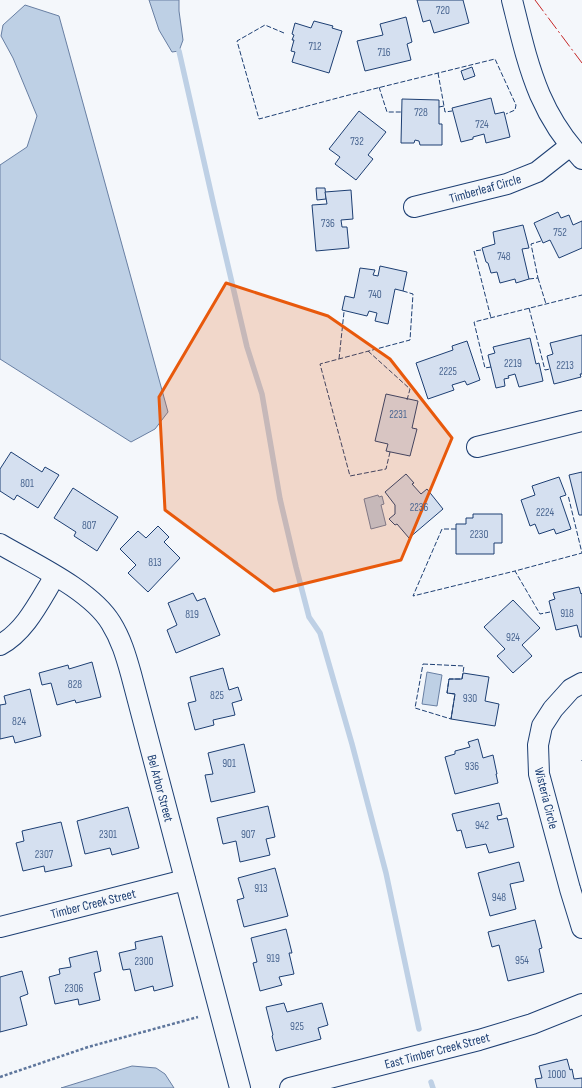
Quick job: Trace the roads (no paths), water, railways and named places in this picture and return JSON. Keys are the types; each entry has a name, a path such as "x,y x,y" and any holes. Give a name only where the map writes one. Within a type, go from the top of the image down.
{"street":[{"path":"512,0 528,61 540,95 554,121 576,153"},
{"name":"Timberleaf Circle","path":"414,207 507,184 537,172 576,153"},
{"path":"477,447 582,421"},
{"name":"Bel Arbor Street","path":"0,544 76,589 97,606 111,622 122,645 132,674 240,1088"},
{"path":"0,645 16,634 27,621 55,576"},
{"name":"Wisteria Circle","path":"582,683 570,689 553,708 542,726 538,745 539,774 582,928"},
{"name":"Timber Creek Street","path":"0,927 185,880"},
{"name":"East Timber Creek Street","path":"290,1088 479,1040 532,1024 582,1004"}],"water":[{"path":"149,0 179,0 183,40 179,51 172,52 159,30"},
{"path":"25,5 59,16 168,412 155,429 131,442 0,359 0,165 27,147 37,116 13,58 1,36 3,25"},
{"path":"378,495 379,497 382,496 384,504 381,505 386,525 371,529 364,499"},
{"path":"427,672 442,675 437,706 422,704"},
{"path":"132,1066 156,1068 165,1074 174,1088 61,1088"}],"waterway":[{"path":"179,51 247,347 262,394 280,499 296,567 309,617 320,633 352,744 386,873 419,1029"},
{"path":"431,1082 433,1088"}]}
